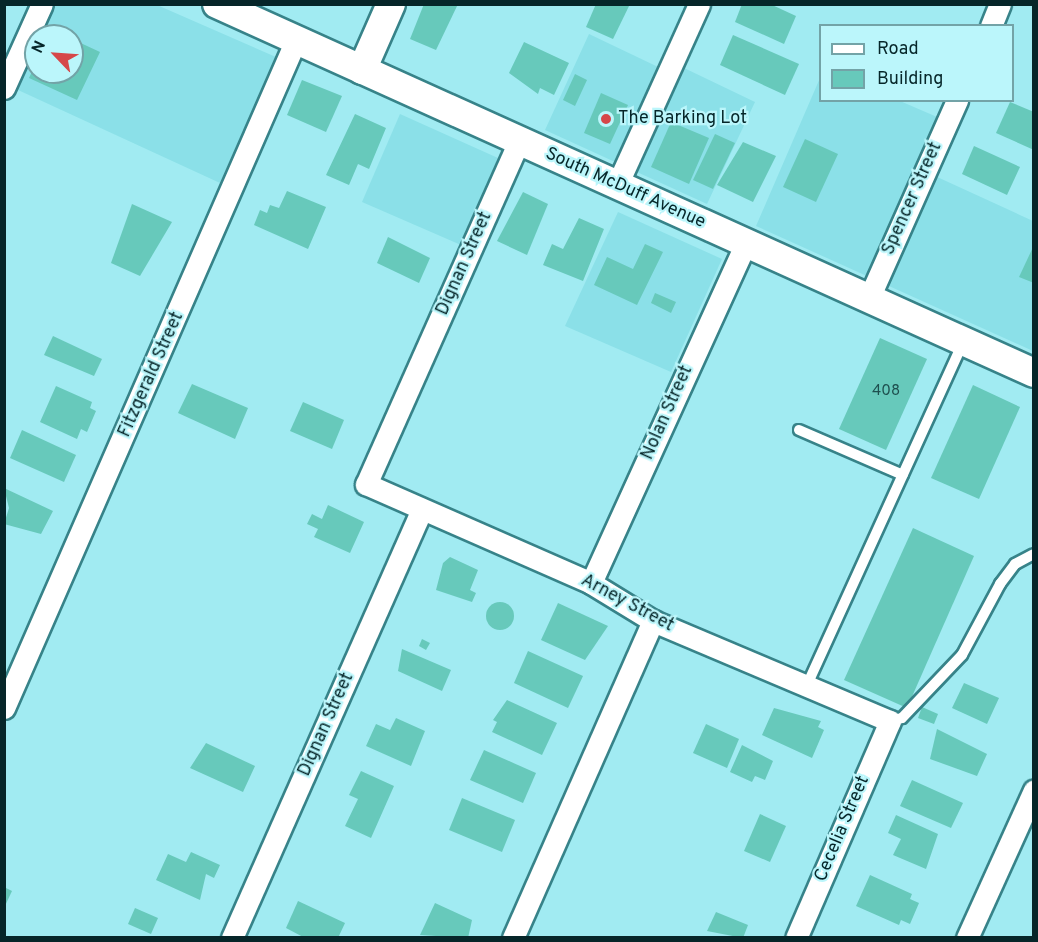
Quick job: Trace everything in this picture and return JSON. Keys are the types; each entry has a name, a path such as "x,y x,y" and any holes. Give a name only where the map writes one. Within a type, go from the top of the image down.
{"main road":[{"name":"South McDuff Avenue","path":"217,4 1034,373"},
{"path":"362,70 391,4"}],"street":[{"path":"4,88 42,4"},
{"path":"617,185 699,4"},
{"path":"992,24 1000,4"},
{"name":"Fitzgerald Street","path":"4,708 11,677 296,40"},
{"name":"Spencer Street","path":"869,298 956,102"},
{"name":"Dignan Street","path":"366,484 519,141"},
{"name":"Nolan Street","path":"591,583 746,243"},
{"name":"Arney Street","path":"366,484 421,512 591,583 652,621 890,721"},
{"name":"Dignan Street","path":"232,938 421,512"},
{"path":"513,938 652,621"},
{"name":"Cecelia Street","path":"796,938 890,721"},
{"path":"967,938 1034,790"}],"lane":[{"path":"807,685 963,342"},
{"path":"799,430 903,475"},
{"path":"890,721 902,718 962,654 1000,584 1015,564 1034,554"}],"shaded area":[{"path":"29,5 157,5 276,57 220,183 5,84 5,60"},
{"path":"589,34 677,76 682,67 755,102 707,204 545,130"},
{"path":"819,80 819,102 902,102 958,126 935,176 1033,221 1033,351 756,226"},
{"path":"400,114 498,158 461,245 362,202"},
{"path":"618,212 722,259 671,372 565,326"}],"building":[{"path":"424,4 458,4 436,50 410,39"},
{"path":"596,4 630,4 613,39 586,27"},
{"path":"742,4 770,4 796,16 784,44 735,22"},
{"path":"733,35 799,64 785,95 720,65"},
{"path":"524,42 569,63 554,95 540,88 538,94 509,73"},
{"path":"84,45 100,52 77,100 42,84 84,84"},
{"path":"575,74 587,80 575,106 563,100"},
{"path":"302,80 342,96 326,132 287,115"},
{"name":"The Barking Lot","path":"601,93 628,105 610,144 584,133"},
{"path":"1010,102 1034,112 1034,150 996,133"},
{"path":"355,114 386,128 369,169 358,164 349,185 326,175"},
{"path":"671,122 709,138 689,184 651,167"},
{"path":"715,134 735,143 713,189 693,180"},
{"path":"805,139 838,154 816,202 783,187"},
{"path":"743,142 776,156 753,202 717,185"},
{"path":"974,146 1020,167 1007,195 962,174"},
{"path":"287,191 326,207 308,249 254,225 260,210 267,213 270,205 279,208"},
{"path":"523,192 548,204 527,255 497,241"},
{"path":"132,204 172,222 140,276 111,263"},
{"path":"579,218 604,229 583,281 543,265 552,244 563,249"},
{"path":"388,237 430,258 419,283 377,263"},
{"path":"645,244 663,252 637,305 594,285 607,257 633,269"},
{"path":"1034,245 1034,283 1019,277"},
{"path":"655,293 676,302 671,313 651,303"},
{"path":"53,336 102,359 94,376 44,355"},
{"path":"880,338 927,359 886,450 839,429"},
{"path":"192,384 248,408 235,439 178,413"},
{"path":"973,385 1020,407 979,499 931,478"},
{"path":"56,386 92,402 90,408 96,411 87,432 81,429 77,439 40,422"},
{"path":"303,402 344,420 332,449 290,431"},
{"path":"22,430 76,455 64,482 10,458"},
{"path":"4,488 53,511 41,534 4,524 9,508"},
{"path":"328,505 364,522 350,553 314,537 318,529 307,524 312,514 322,519"},
{"path":"913,528 974,556 907,708 844,680"},
{"path":"450,557 478,570 470,590 476,593 472,602 436,590 443,563"},
{"path":"500,602 510,606 514,616 510,626 500,630 490,626 486,616 490,606"},
{"path":"558,603 608,626 585,660 541,640"},
{"path":"422,639 430,643 426,650 419,646"},
{"path":"402,649 451,670 442,691 398,671"},
{"path":"528,651 583,676 568,708 514,683"},
{"path":"964,683 999,698 987,724 952,708"},
{"path":"507,700 557,723 542,755 492,732 497,722 493,720"},
{"path":"922,707 938,714 934,724 918,718"},
{"path":"774,708 821,721 818,727 824,730 812,758 762,735"},
{"path":"396,718 425,731 411,766 366,746 376,724 390,730"},
{"path":"706,724 739,739 727,768 693,753"},
{"path":"937,729 987,754 977,776 930,759"},
{"path":"206,743 255,766 243,792 190,768"},
{"path":"742,745 773,761 765,780 755,776 752,782 730,772"},
{"path":"484,750 536,773 523,803 470,780"},
{"path":"361,771 394,786 371,838 345,826 358,799 349,795"},
{"path":"912,780 963,803 951,828 900,806"},
{"path":"462,798 515,820 502,852 449,830"},
{"path":"760,814 786,826 770,862 744,851"},
{"path":"896,815 938,834 926,869 893,855 901,839 888,833"},
{"path":"191,852 220,865 214,878 206,874 200,900 156,880 168,854 186,862"},
{"path":"870,875 912,894 910,899 919,903 910,924 901,920 899,925 856,906"},
{"path":"4,887 12,891 4,908"},
{"path":"298,901 345,923 338,938 305,938 286,928"},
{"path":"435,903 472,920 468,938 420,935"},
{"path":"135,908 158,918 151,934 128,924"},
{"path":"716,912 748,925 743,938 707,931"}],"place":[{"name":"The Barking Lot","path":"606,119"}]}
